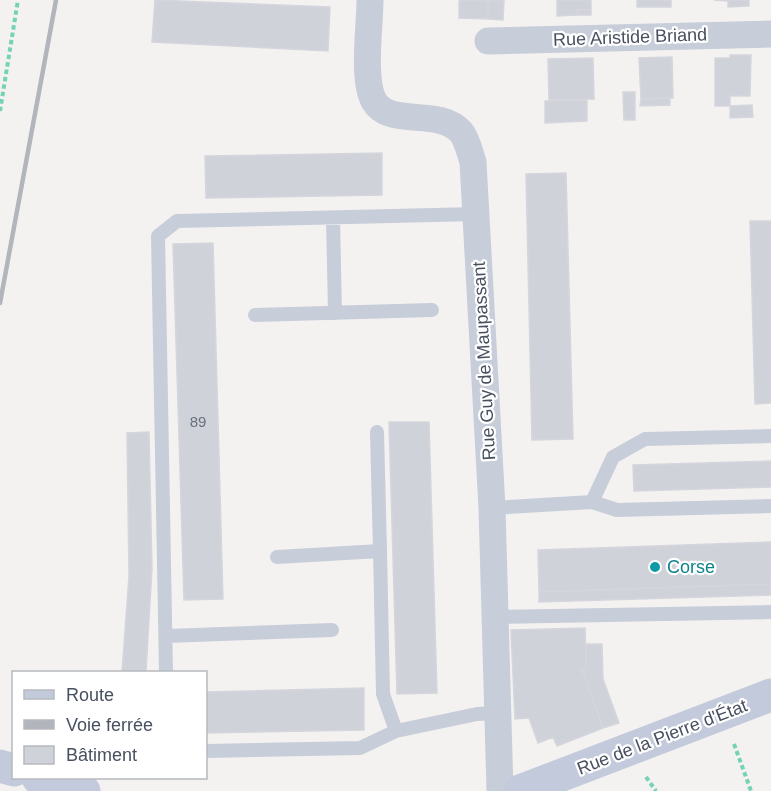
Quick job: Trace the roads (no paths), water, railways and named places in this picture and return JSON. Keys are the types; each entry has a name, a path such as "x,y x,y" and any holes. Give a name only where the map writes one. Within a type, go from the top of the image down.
{"street":[{"name":"Rue Guy de Maupassant","path":"370,0 369,85 374,102 387,113 443,119 462,132 473,162 492,508 500,791"},
{"name":"Rue Aristide Briand","path":"489,41 771,34"},
{"name":"Rue de la Pierre d'État","path":"520,791 771,695"},
{"path":"45,779 84,791"}],"lane":[{"path":"166,671 158,236 177,221 476,214"},
{"path":"333,218 335,313"},
{"path":"255,315 432,310"},
{"path":"377,432 383,694 396,731"},
{"path":"592,502 613,457 645,438 771,436"},
{"path":"492,508 592,502 617,510 771,506"},
{"path":"277,556 380,551"},
{"path":"495,617 771,612"},
{"path":"167,636 332,630"},
{"path":"207,751 360,748 396,731 477,714 498,713"}],"railway":[{"path":"0,303 56,0"}],"place":[{"name":"Corse","path":"655,567"}]}
